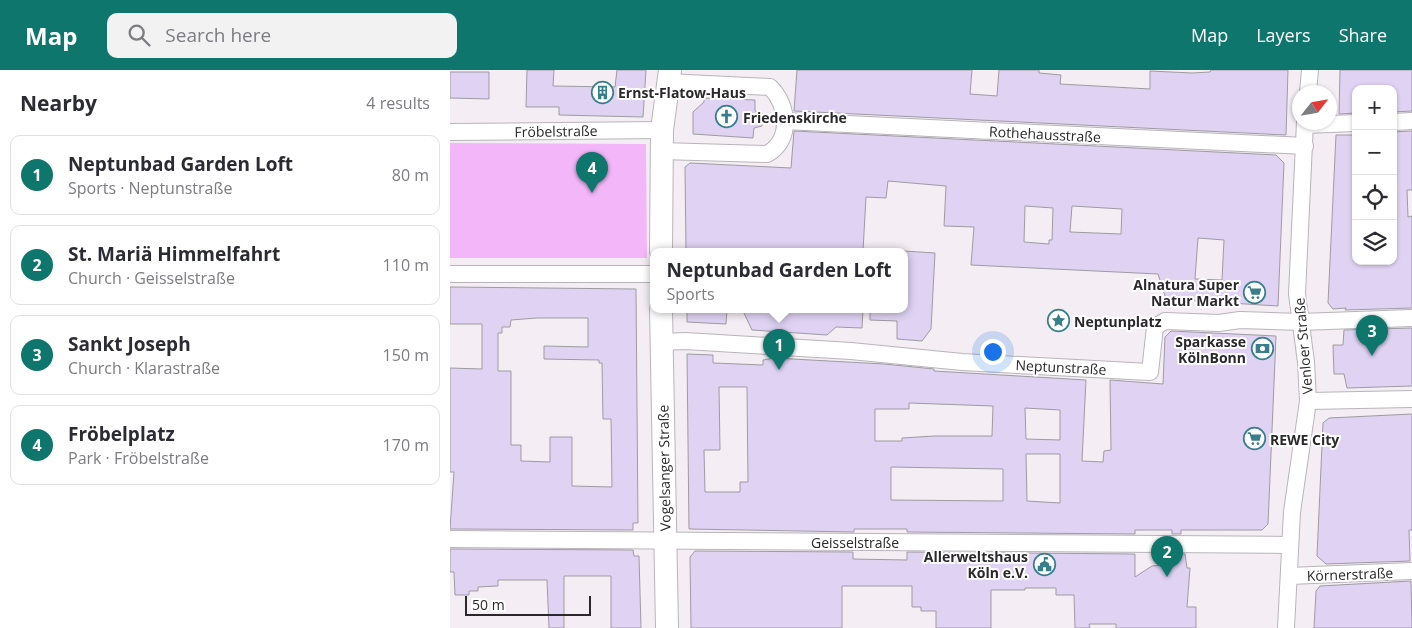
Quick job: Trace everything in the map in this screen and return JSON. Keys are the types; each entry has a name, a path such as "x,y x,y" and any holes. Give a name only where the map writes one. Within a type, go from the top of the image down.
{"street":[{"path":"1309,85 1310,70"},
{"path":"661,141 767,154 779,145 785,121 784,108 778,94 770,87 668,76 661,141 661,248"},
{"name":"Rothehausstraße","path":"785,121 1305,146"},
{"path":"1397,122 1412,121"},
{"path":"1337,123 1352,123"},
{"name":"Venloer Straße","path":"1286,628 1290,545 1298,458 1308,400 1306,362 1297,294 1305,130"},
{"name":"Fröbelstraße","path":"450,132 661,141"},
{"path":"450,274 650,274"},
{"name":"Vogelsanger Straße","path":"661,313 667,628"},
{"path":"1300,322 1412,318"},
{"name":"Neptunstraße","path":"662,342 851,351 962,362 1150,372 1155,327 1165,321 1219,323 1240,320 1300,322"},
{"path":"1308,400 1412,399"},
{"name":"Geisselstraße","path":"450,539 1290,545"},
{"name":"Körnerstraße","path":"1289,576 1412,571"}],"shaded area":[{"path":"450,143 646,144 647,258 450,258"}],"building":[{"name":"Ernst-Flatow-Haus","path":"527,70 554,70 553,86 615,87 617,70 646,70 643,117 559,115 559,107 526,107"},
{"path":"797,70 972,70 970,94 997,96 999,70 1039,70 1039,73 1061,75 1060,84 1150,89 1150,71 1192,73 1210,72 1211,70 1288,70 1286,135 794,111"},
{"path":"1340,70 1412,70 1412,111 1397,112 1397,85 1352,85 1352,113 1339,114"},
{"path":"450,72 489,72 489,99 450,98"},
{"name":"Friedenskirche","path":"704,98 755,100 755,111 762,113 762,126 754,128 753,138 693,134 693,112 704,102"},
{"path":"794,131 1276,155 1284,163 1278,306 1166,299 1158,274 971,265 974,227 944,226 946,186 888,181 886,198 866,197 863,248 686,248 685,167 690,163 791,168","holes":["1025,206 1053,208 1052,240 1049,240 1049,244 1024,242","1072,206 1122,209 1121,234 1070,232","1198,238 1224,240 1222,280 1195,279"]},
{"path":"1412,131 1412,190 1407,190 1408,217 1412,216 1412,308 1333,309 1328,303 1336,135 1352,135 1352,265 1397,265 1397,132"},
{"path":"908,251 935,253 931,329 922,341 897,339 897,321 870,320 870,313 908,313"},
{"path":"450,287 636,289 638,523 633,523 633,530 450,529 454,472 450,472 450,368 482,369 482,324 450,324","holes":["588,318 588,347 544,346 544,359 599,360 599,363 602,363 603,419 611,419 612,487 572,486 572,437 550,437 550,462 521,461 521,445 511,445 511,371 498,371 498,333 502,333 502,327 510,327 511,320"]},
{"path":"687,313 727,313 726,324 687,322"},
{"path":"744,313 863,313 862,328 836,327 827,335 752,330"},
{"path":"1412,328 1412,386 1347,388 1344,374 1334,374 1333,345 1343,345 1344,330"},
{"path":"1171,331 1276,336 1268,524 1262,530 1181,530 1181,534 1172,534 1172,530 1135,530 1135,534 907,532 907,529 854,529 854,532 689,529 687,354 713,355 713,363 763,365 763,360 774,358 884,364 934,369 934,371 1086,380 1082,461 1103,462 1104,451 1111,450 1110,380 1163,384 1165,337","holes":["719,387 747,387 748,482 740,482 740,492 705,492 704,450 720,450","909,403 993,406 992,436 934,436 902,438 902,441 875,441 875,409 909,409","1025,408 1060,410 1060,440 1026,439","1026,454 1060,454 1060,503 1027,501","891,467 1003,469 1003,501 891,500"]},
{"path":"1412,414 1412,530 1409,530 1410,561 1326,564 1317,556 1323,423 1329,418"},
{"path":"450,549 633,550 634,556 639,556 641,628 611,628 611,576 564,576 564,628 549,628 547,580 498,580 498,586 478,587 478,591 469,591 469,595 455,595 454,572 450,572"},
{"path":"695,551 853,552 853,559 907,560 907,552 1135,554 1135,577 1152,566 1173,564 1173,554 1185,554 1187,568 1190,568 1187,607 1196,607 1196,628 1116,628 1116,624 1089,624 1090,628 1075,628 1074,595 1056,595 1056,588 1025,588 1025,590 991,590 991,628 936,628 936,611 921,611 921,607 912,607 912,586 842,586 842,628 691,628 690,557"},
{"path":"1411,581 1412,628 1314,628 1316,591 1320,586"}],"place":[{"name":"Ernst-Flatow-Haus","path":"602,92"},
{"name":"Friedenskirche","path":"727,117"},
{"name":"Fröbelplatz","path":"592,193"},
{"name":"Alnatura Super Natur Markt","path":"1255,292"},
{"name":"Neptunplatz","path":"1058,321"},
{"name":"Sparkasse KölnBonn","path":"1262,349"},
{"name":"Sankt Joseph","path":"1372,356"},
{"name":"Neptunbad Garden Loft","path":"779,370"},
{"name":"REWE City","path":"1254,439"},
{"name":"Allerweltshaus Köln e.V.","path":"1044,564"},
{"name":"St. Mariä Himmelfahrt","path":"1167,577"}]}
